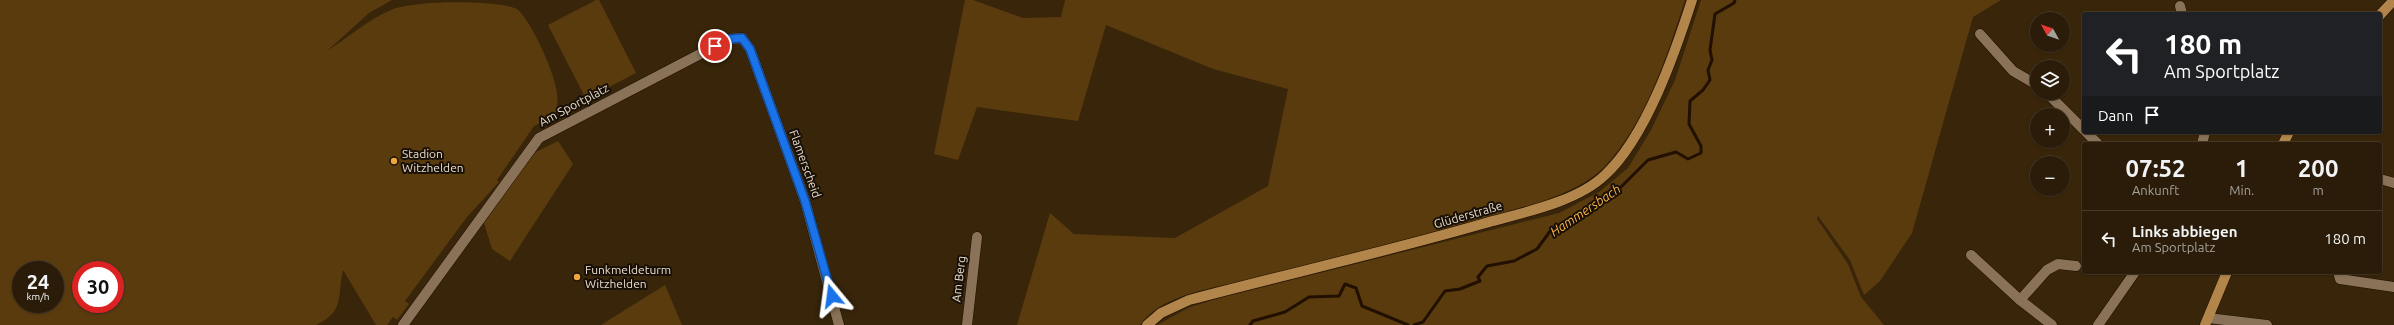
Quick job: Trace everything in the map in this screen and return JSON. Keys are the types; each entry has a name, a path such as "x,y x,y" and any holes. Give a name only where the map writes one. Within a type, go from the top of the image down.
{"main road":[{"name":"Glüderstraße","path":"1147,325 1161,313 1190,300 1405,246 1534,209 1565,198 1593,184 1604,177 1624,154 1642,122 1675,49 1692,0"},
{"path":"2382,13 2394,0"},
{"path":"2206,322 2226,274"}],"street":[{"path":"1980,34 2013,71 2030,82"},
{"name":"Am Sportplatz","path":"403,325 539,138 729,39 742,38"},
{"name":"Flamerscheid","path":"742,38 750,49 805,201 840,325"},
{"path":"2054,100 2082,128"},
{"path":"2088,134 2096,142"},
{"path":"2382,180 2394,183"},
{"name":"Am Berg","path":"967,325 978,237"},
{"path":"1971,255 2020,300 2052,325"},
{"path":"2020,300 2047,270 2058,264 2076,266"},
{"path":"2098,325 2133,274"},
{"path":"2339,274 2340,279 2394,288"},
{"path":"2206,322 2267,325"}],"shaded area":[{"path":"0,0 392,0 369,13 327,51 367,23 391,10 402,7 418,4 456,2 492,4 517,9 536,36 552,74 557,94 556,115 534,126 497,180 499,182 467,217 405,301 409,304 397,320 393,317 387,325 376,325 343,270 336,309 332,315 316,325 0,325"},
{"path":"596,0 599,0 636,73 586,99 548,25"},
{"path":"965,0 973,0 1023,18 1061,17 1065,0 1685,0 1663,66 1644,109 1619,149 1605,166 1591,178 1574,188 1509,212 1371,249 1186,295 1160,307 1149,315 1140,325 1017,325 1050,213 1074,234 1175,238 1268,186 1288,89 1213,69 1106,25 1078,121 977,107 958,160 934,154"},
{"path":"1701,0 2001,0 1973,17 1912,233 1880,281 1864,295 1850,260 1818,216 1817,219 1848,264 1861,297 1884,325 1157,325 1190,307 1220,298 1559,213 1599,192 1628,168 1651,130 1675,80"},
{"path":"558,141 573,164 510,261 492,249 483,220 532,154"},
{"path":"665,285 682,325 601,325"}],"waterway":[{"name":"Hammersbach","path":"1414,325 1423,322 1445,291 1460,289 1480,281 1478,277 1487,266 1514,261 1537,249 1551,230 1592,208 1620,188 1648,160 1676,152 1688,159 1701,153 1701,146 1689,124 1690,101 1703,90 1710,80 1708,70 1712,60 1710,50 1715,14 1734,3 1735,0"},
{"name":"Hammersbach","path":"1250,325 1253,321 1285,312 1309,297 1339,296 1345,284 1356,288 1362,306 1408,325"}],"place":[{"name":"Stadion Witzhelden","path":"394,161"},
{"name":"Funkmeldeturm Witzhelden","path":"577,277"}],"route":[{"path":"715,46 729,39 742,38 750,49 805,201 832,296"}]}
